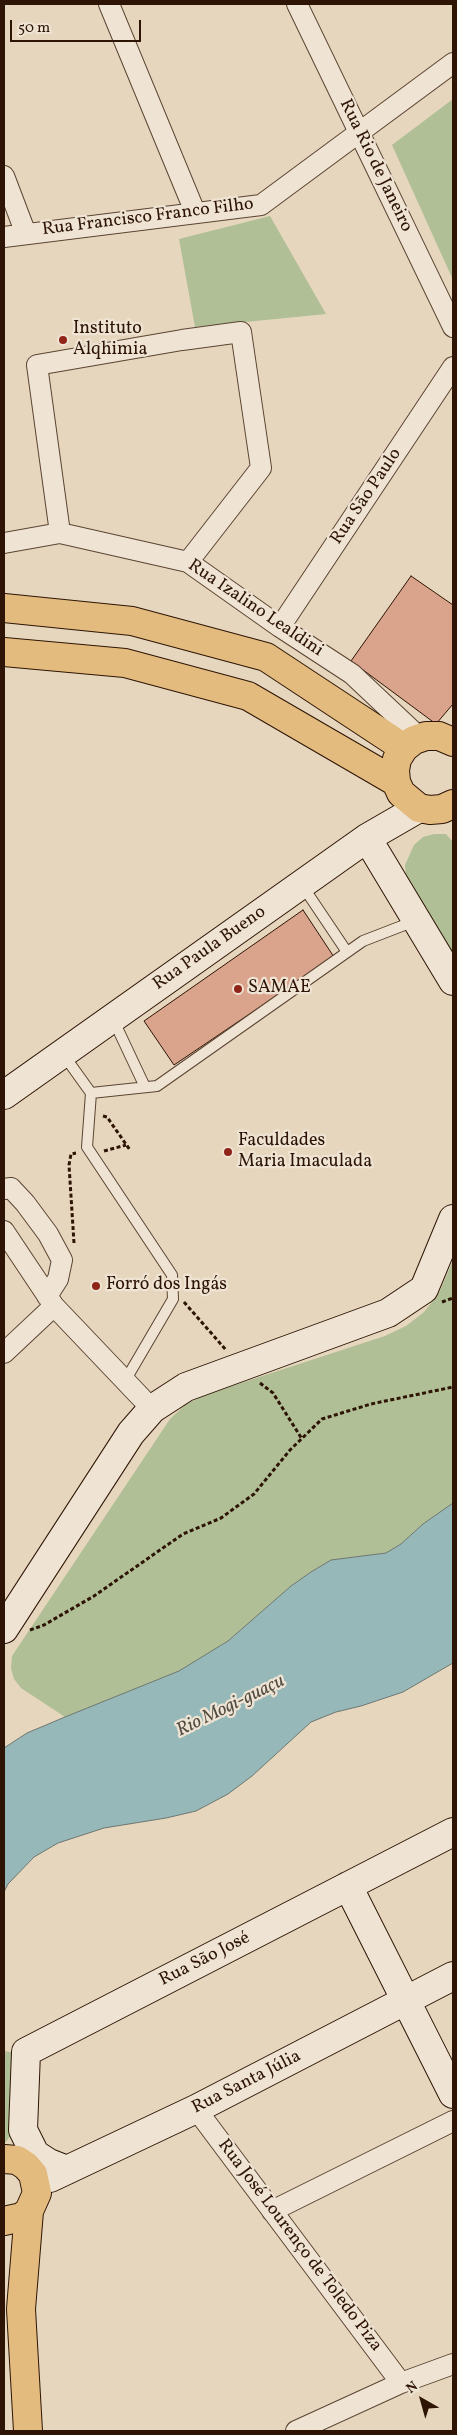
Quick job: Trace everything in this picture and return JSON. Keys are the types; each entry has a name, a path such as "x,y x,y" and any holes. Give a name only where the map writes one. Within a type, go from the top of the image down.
{"main road":[{"path":"4,608 132,621 266,657 434,737 396,764 396,782"},
{"path":"4,652 125,663 248,696 396,782"},
{"name":"Rua Paula Bueno","path":"396,782 400,793 442,810"},
{"path":"4,2159 17,2160 26,2166 37,2184 35,2203 29,2211 22,2217 4,2221"},
{"path":"28,2431 21,2309 29,2211"},
{"path":"4,2307 10,2431"}],"street":[{"path":"109,4 195,212"},
{"name":"Rua Rio de Janeiro","path":"297,4 453,327"},
{"name":"Rua Francisco Franco Filho","path":"4,237 261,204 453,63"},
{"path":"4,176 26,234"},
{"path":"60,533 37,365 182,340 241,332 261,468 188,562"},
{"name":"Rua São Paulo","path":"280,627 453,367"},
{"name":"Rua Izalino Lealdini","path":"4,543 60,533 188,562 280,627 352,674 434,737"},
{"name":"Rua Paula Bueno","path":"4,1095 367,838 442,810"},
{"path":"367,838 453,980"},
{"path":"4,1189 11,1188 25,1203 48,1234 62,1260 50,1301 4,1353"},
{"path":"16,1630 131,1433 152,1409 186,1387 388,1313 424,1288 453,1219"},
{"path":"4,1231 50,1301 152,1409"},
{"name":"Rua São José","path":"23,2130 26,2052 453,1832"},
{"path":"348,1886 453,2094"},
{"name":"Rua Santa Júlia","path":"37,2184 196,2110 453,1976"},
{"name":"Rua José Lourenço de Toledo Piza","path":"196,2110 401,2383"},
{"path":"272,2211 453,2121"},
{"path":"4,2152 23,2130 36,2154 49,2163 67,2170"},
{"path":"306,2429 401,2383 453,2364"}],"lane":[{"path":"301,884 347,952"},
{"path":"91,1094 157,1086 362,941 407,924 418,923"},
{"path":"112,1018 145,1087"},
{"path":"62,1054 91,1094 90,1152 172,1275 174,1299 125,1381"}],"path":[{"path":"90,1114 107,1117 130,1150"},
{"path":"62,1260 74,1248 68,1165 72,1154 126,1145"},
{"path":"173,1288 237,1369 273,1393 302,1438"},
{"path":"16,1630 44,1625 94,1596 183,1534 221,1518 254,1494 302,1438 322,1419 371,1404 453,1387"}],"green space":[{"path":"453,99 453,280 392,145"},
{"path":"270,216 326,314 195,327 179,239"},
{"path":"434,834 446,834 453,842 453,957 406,877 405,865 414,845 423,837"},
{"path":"453,1260 453,1503 423,1524 401,1544 386,1553 331,1560 311,1572 291,1586 228,1641 179,1671 65,1717 21,1688 14,1679 11,1668 12,1656 170,1419 185,1405 204,1395 385,1336 406,1326 424,1312 439,1293"},
{"path":"4,2051 22,2054 18,2127 4,2144"}],"water":[{"name":"Rio Mogi-guaçu","path":"453,1503 453,1663 403,1692 336,1712 311,1722 252,1776 228,1794 196,1811 104,1828 58,1843 34,1857 8,1884 4,1892 4,1748 27,1733 179,1671 228,1641 291,1586 311,1572 331,1560 386,1553 401,1544 423,1524"}],"building":[{"path":"411,576 453,605 453,704 436,724 351,661"},
{"name":"SAMAE","path":"303,910 334,957 174,1065 144,1021"}],"place":[{"name":"Instituto Alqhimia","path":"63,340"},
{"name":"SAMAE","path":"238,989"},
{"name":"Faculdades Maria Imaculada","path":"228,1152"},
{"name":"Forró dos Ingás","path":"96,1286"}]}
